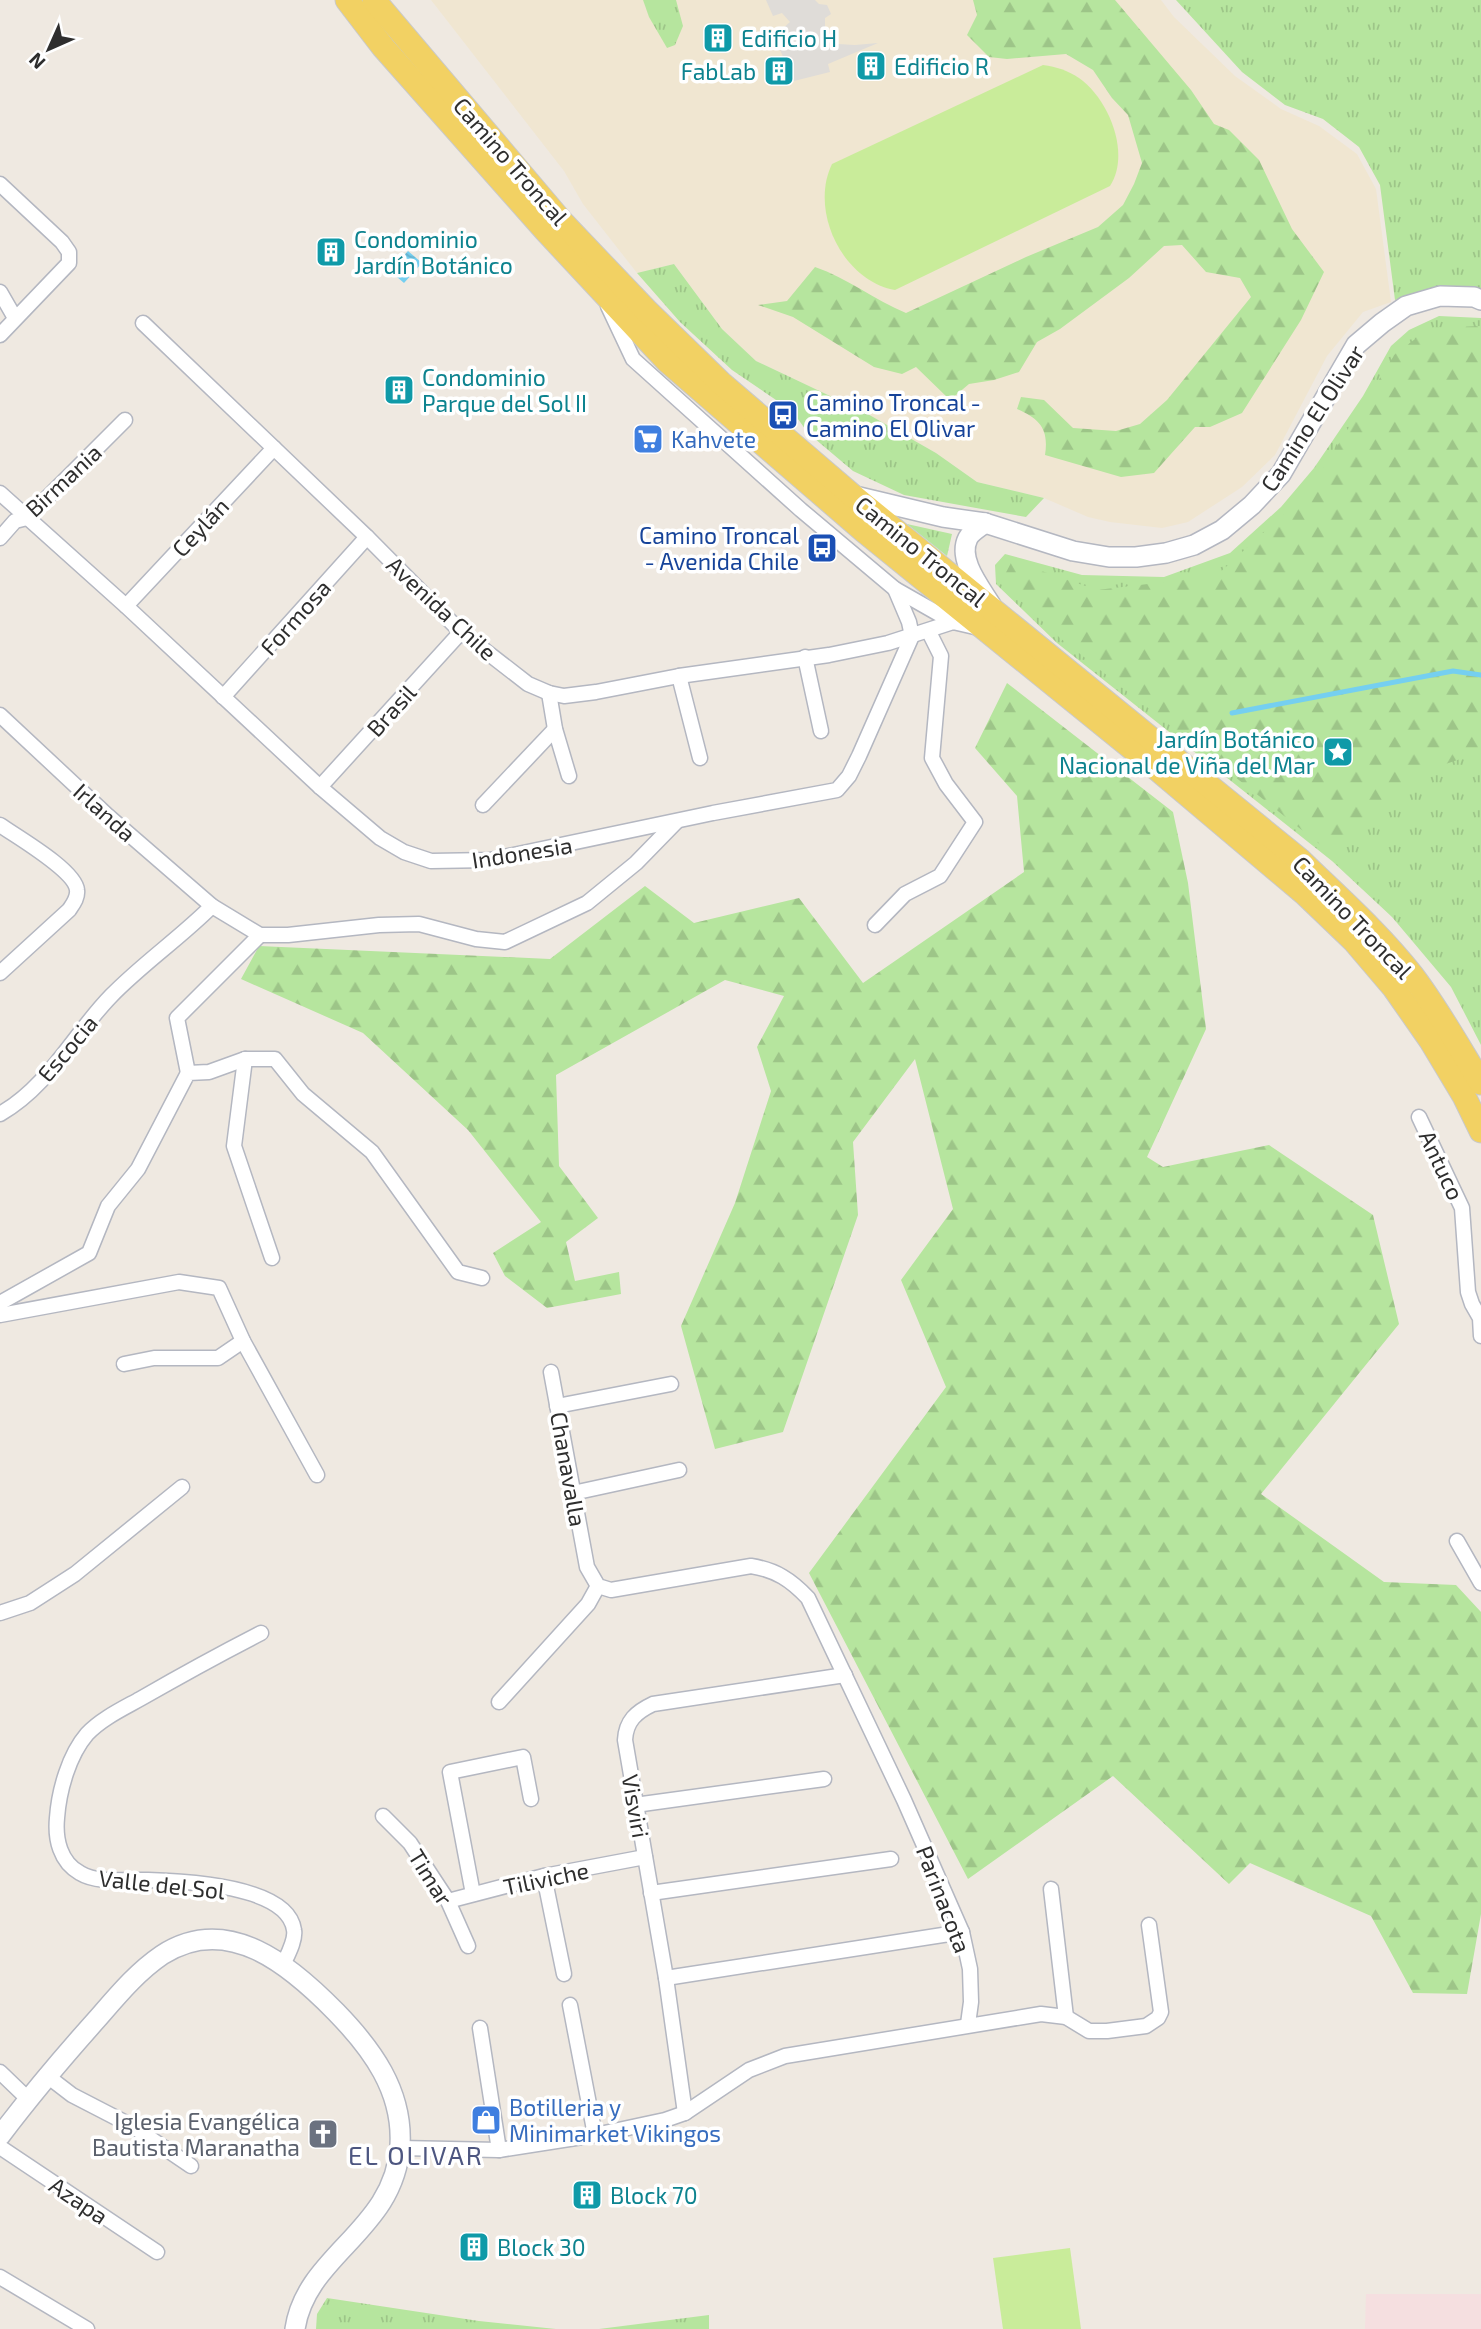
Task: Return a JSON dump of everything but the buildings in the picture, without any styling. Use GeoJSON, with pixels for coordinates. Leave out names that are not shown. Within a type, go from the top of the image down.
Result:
{"type":"FeatureCollection","features":[{"type":"Feature","properties":{"kind":"main road","name":"Camino Troncal"},"geometry":{"type":"LineString","coordinates":[[347,0],[383,47],[601,293],[676,369],[864,531],[988,618],[1300,860],[1368,925],[1412,975],[1481,1083]]}},
{"type":"Feature","properties":{"kind":"main road","name":"Camino Troncal"},"geometry":{"type":"LineString","coordinates":[[374,0],[562,222],[721,383],[853,496],[1174,783],[1305,894],[1353,941],[1394,988],[1432,1041],[1481,1131]]}},
{"type":"Feature","properties":{"kind":"main road","name":"Camino El Olivar"},"geometry":{"type":"LineString","coordinates":[[853,496],[943,517],[985,523],[1073,551],[1109,557],[1136,558],[1194,545],[1222,530],[1252,505],[1281,474],[1356,345],[1406,306],[1440,296],[1481,300]]}},
{"type":"Feature","properties":{"kind":"main road"},"geometry":{"type":"LineString","coordinates":[[985,523],[968,537],[965,550],[988,618]]}},
{"type":"Feature","properties":{"kind":"main road"},"geometry":{"type":"LineString","coordinates":[[0,2136],[46,2075],[124,1988],[153,1962],[175,1948],[201,1941],[229,1940],[258,1949],[283,1965],[329,2004],[364,2040],[394,2096],[400,2148],[394,2178],[380,2204],[363,2229],[310,2288],[298,2310],[295,2329]]}},
{"type":"Feature","properties":{"kind":"street"},"geometry":{"type":"LineString","coordinates":[[0,184],[62,242],[69,252],[69,263],[0,335]]}},
{"type":"Feature","properties":{"kind":"street"},"geometry":{"type":"LineString","coordinates":[[0,292],[15,318]]}},
{"type":"Feature","properties":{"kind":"street","name":"Camino Troncal"},"geometry":{"type":"LineString","coordinates":[[601,293],[633,359],[895,589],[953,622]]}},
{"type":"Feature","properties":{"kind":"street","name":"Avenida Chile"},"geometry":{"type":"LineString","coordinates":[[143,323],[367,537],[461,632],[528,684],[549,693],[564,696],[596,692],[679,676],[829,655],[929,632],[953,622]]}},
{"type":"Feature","properties":{"kind":"street","name":"Birmania"},"geometry":{"type":"LineString","coordinates":[[0,538],[15,521],[27,518],[125,420]]}},
{"type":"Feature","properties":{"kind":"street","name":"Ceylán"},"geometry":{"type":"LineString","coordinates":[[126,606],[274,448]]}},
{"type":"Feature","properties":{"kind":"street","name":"Indonesia"},"geometry":{"type":"LineString","coordinates":[[0,493],[320,787],[380,838],[404,852],[431,861],[491,860],[837,790],[849,776],[859,756],[912,636]]}},
{"type":"Feature","properties":{"kind":"street","name":"Formosa"},"geometry":{"type":"LineString","coordinates":[[223,697],[367,537]]}},
{"type":"Feature","properties":{"kind":"street","name":"Camino Troncal"},"geometry":{"type":"LineString","coordinates":[[895,589],[912,636]]}},
{"type":"Feature","properties":{"kind":"street"},"geometry":{"type":"LineString","coordinates":[[953,622],[988,618]]}},
{"type":"Feature","properties":{"kind":"street","name":"Brasil"},"geometry":{"type":"LineString","coordinates":[[320,787],[461,632]]}},
{"type":"Feature","properties":{"kind":"street"},"geometry":{"type":"LineString","coordinates":[[875,925],[905,894],[940,876],[975,822],[946,784],[932,758],[941,656],[929,632]]}},
{"type":"Feature","properties":{"kind":"street"},"geometry":{"type":"LineString","coordinates":[[805,657],[821,731]]}},
{"type":"Feature","properties":{"kind":"street"},"geometry":{"type":"LineString","coordinates":[[679,676],[700,758]]}},
{"type":"Feature","properties":{"kind":"street"},"geometry":{"type":"LineString","coordinates":[[549,693],[555,729],[569,776]]}},
{"type":"Feature","properties":{"kind":"street","name":"Irlanda"},"geometry":{"type":"LineString","coordinates":[[0,715],[108,816],[212,906],[260,935]]}},
{"type":"Feature","properties":{"kind":"street"},"geometry":{"type":"LineString","coordinates":[[483,805],[555,729]]}},
{"type":"Feature","properties":{"kind":"street"},"geometry":{"type":"LineString","coordinates":[[0,1303],[89,1253],[108,1206],[138,1169],[188,1073],[177,1018],[260,935],[419,924],[476,939],[505,942],[587,903],[636,863],[676,822]]}},
{"type":"Feature","properties":{"kind":"street"},"geometry":{"type":"LineString","coordinates":[[0,825],[69,873],[77,890],[76,900],[69,910],[0,973]]}},
{"type":"Feature","properties":{"kind":"street","name":"Escocia"},"geometry":{"type":"LineString","coordinates":[[0,1114],[16,1105],[52,1070],[110,997],[212,906]]}},
{"type":"Feature","properties":{"kind":"street"},"geometry":{"type":"LineString","coordinates":[[188,1073],[209,1072],[245,1059],[275,1059],[303,1094],[372,1152],[458,1272],[482,1278]]}},
{"type":"Feature","properties":{"kind":"street"},"geometry":{"type":"LineString","coordinates":[[245,1059],[234,1146],[272,1258]]}},
{"type":"Feature","properties":{"kind":"street","name":"Antuco"},"geometry":{"type":"LineString","coordinates":[[1419,1117],[1462,1208],[1468,1292],[1480,1318],[1481,1336]]}},
{"type":"Feature","properties":{"kind":"street"},"geometry":{"type":"LineString","coordinates":[[0,1315],[179,1282],[219,1288],[243,1341],[317,1475]]}},
{"type":"Feature","properties":{"kind":"street"},"geometry":{"type":"LineString","coordinates":[[124,1364],[154,1358],[218,1358],[243,1341]]}},
{"type":"Feature","properties":{"kind":"street","name":"Chanavalla"},"geometry":{"type":"LineString","coordinates":[[551,1372],[587,1567],[598,1586]]}},
{"type":"Feature","properties":{"kind":"street"},"geometry":{"type":"LineString","coordinates":[[557,1406],[671,1384]]}},
{"type":"Feature","properties":{"kind":"street"},"geometry":{"type":"LineString","coordinates":[[573,1493],[678,1470]]}},
{"type":"Feature","properties":{"kind":"street"},"geometry":{"type":"LineString","coordinates":[[0,1613],[30,1603],[75,1574],[182,1487]]}},
{"type":"Feature","properties":{"kind":"street"},"geometry":{"type":"LineString","coordinates":[[1457,1541],[1481,1583]]}},
{"type":"Feature","properties":{"kind":"street","name":"Parinacota"},"geometry":{"type":"LineString","coordinates":[[598,1586],[611,1590],[751,1566],[771,1570],[796,1586],[808,1598],[962,1932],[970,1969],[971,2001],[968,2024]]}},
{"type":"Feature","properties":{"kind":"street"},"geometry":{"type":"LineString","coordinates":[[499,1702],[588,1604],[598,1586]]}},
{"type":"Feature","properties":{"kind":"street","name":"Valle del Sol"},"geometry":{"type":"LineString","coordinates":[[261,1633],[196,1666],[111,1715],[88,1733],[74,1753],[57,1814],[56,1830],[57,1843],[68,1864],[92,1878],[201,1884],[264,1897],[283,1909],[291,1920],[295,1933],[283,1965]]}},
{"type":"Feature","properties":{"kind":"street","name":"Visviri"},"geometry":{"type":"LineString","coordinates":[[685,2113],[666,1978],[625,1740],[629,1721],[639,1710],[653,1704],[845,1675]]}},
{"type":"Feature","properties":{"kind":"street"},"geometry":{"type":"LineString","coordinates":[[473,1894],[450,1772],[523,1757],[531,1799]]}},
{"type":"Feature","properties":{"kind":"street"},"geometry":{"type":"LineString","coordinates":[[635,1805],[824,1779]]}},
{"type":"Feature","properties":{"kind":"street","name":"Timar"},"geometry":{"type":"LineString","coordinates":[[383,1816],[410,1843],[448,1901],[468,1946]]}},
{"type":"Feature","properties":{"kind":"street","name":"Tiliviche"},"geometry":{"type":"LineString","coordinates":[[448,1901],[544,1876],[645,1857]]}},
{"type":"Feature","properties":{"kind":"street"},"geometry":{"type":"LineString","coordinates":[[651,1893],[891,1859]]}},
{"type":"Feature","properties":{"kind":"street"},"geometry":{"type":"LineString","coordinates":[[544,1876],[564,1974]]}},
{"type":"Feature","properties":{"kind":"street"},"geometry":{"type":"LineString","coordinates":[[1051,1889],[1066,2017]]}},
{"type":"Feature","properties":{"kind":"street"},"geometry":{"type":"LineString","coordinates":[[400,2148],[428,2151],[499,2150],[665,2120],[685,2113],[748,2070],[766,2061],[968,2024],[1041,2014],[1066,2017],[1075,2025],[1089,2031],[1146,2026],[1158,2018],[1161,2003],[1149,1925]]}},
{"type":"Feature","properties":{"kind":"street"},"geometry":{"type":"LineString","coordinates":[[666,1978],[962,1932]]}},
{"type":"Feature","properties":{"kind":"street"},"geometry":{"type":"LineString","coordinates":[[570,2006],[595,2134]]}},
{"type":"Feature","properties":{"kind":"street"},"geometry":{"type":"LineString","coordinates":[[480,2028],[499,2150]]}},
{"type":"Feature","properties":{"kind":"street"},"geometry":{"type":"LineString","coordinates":[[0,2071],[28,2099]]}},
{"type":"Feature","properties":{"kind":"street"},"geometry":{"type":"LineString","coordinates":[[46,2075],[72,2095],[132,2126],[191,2166]]}},
{"type":"Feature","properties":{"kind":"street","name":"Azapa"},"geometry":{"type":"LineString","coordinates":[[0,2147],[158,2252]]}},
{"type":"Feature","properties":{"kind":"street"},"geometry":{"type":"LineString","coordinates":[[0,2277],[86,2329]]}},
{"type":"Feature","properties":{"kind":"shaded area"},"geometry":{"type":"Polygon","coordinates":[[[431,0],[1161,0],[1174,17],[1235,76],[1281,109],[1319,126],[1357,154],[1376,189],[1391,302],[1363,312],[1327,356],[1275,455],[1242,487],[1188,522],[1162,528],[1088,517],[1044,498],[977,482],[936,453],[866,413],[756,361],[722,329],[674,264],[637,273],[583,204],[564,171],[431,0]]]}},
{"type":"Feature","properties":{"kind":"shaded area"},"geometry":{"type":"Polygon","coordinates":[[[766,0],[815,0],[819,4],[827,5],[831,14],[825,18],[825,32],[829,39],[838,44],[878,43],[828,64],[830,72],[794,81],[780,50],[787,46],[780,31],[790,22],[782,13],[773,16],[766,0]]]}},
{"type":"Feature","properties":{"kind":"shaded area"},"geometry":{"type":"Polygon","coordinates":[[[1366,2294],[1481,2294],[1481,2329],[1365,2329],[1366,2294]]]}},
{"type":"Feature","properties":{"kind":"green space"},"geometry":{"type":"Polygon","coordinates":[[[643,0],[676,0],[683,26],[675,45],[667,48],[649,17],[643,0]]]}},
{"type":"Feature","properties":{"kind":"green space"},"geometry":{"type":"Polygon","coordinates":[[[973,0],[1115,0],[1191,90],[1214,124],[1229,130],[1259,160],[1292,229],[1324,272],[1301,320],[1242,413],[1210,427],[1195,427],[1154,473],[1121,477],[1045,455],[1046,438],[1041,426],[1032,417],[1017,409],[1021,397],[1044,400],[1073,428],[1116,431],[1140,424],[1167,400],[1251,297],[1240,278],[1206,272],[1182,245],[1164,246],[1129,278],[1060,329],[1037,342],[1019,372],[969,384],[950,400],[916,367],[902,374],[874,367],[793,317],[758,305],[787,301],[815,267],[906,313],[1098,227],[1123,205],[1142,163],[1128,115],[1112,98],[1093,70],[1066,54],[1007,59],[989,57],[967,35],[977,15],[973,0]]]}},
{"type":"Feature","properties":{"kind":"green space"},"geometry":{"type":"Polygon","coordinates":[[[1176,0],[1481,0],[1481,294],[1449,287],[1395,300],[1380,185],[1359,147],[1323,119],[1285,105],[1242,72],[1176,0]]]}},
{"type":"Feature","properties":{"kind":"green space"},"geometry":{"type":"Polygon","coordinates":[[[1043,65],[1062,69],[1079,78],[1090,87],[1108,113],[1114,128],[1118,159],[1110,186],[895,290],[876,284],[860,273],[846,259],[828,222],[826,183],[832,164],[1043,65]]]}},
{"type":"Feature","properties":{"kind":"green space"},"geometry":{"type":"Polygon","coordinates":[[[674,264],[722,329],[756,361],[866,413],[936,453],[977,482],[1044,498],[1026,517],[904,495],[853,471],[808,433],[798,419],[776,400],[732,370],[680,322],[637,273],[674,264]]]}},
{"type":"Feature","properties":{"kind":"green space","name":"Jardín Botánico Nacional de Viña del Mar"},"geometry":{"type":"Polygon","coordinates":[[[1439,316],[1481,318],[1481,1045],[1451,987],[1392,917],[1332,861],[1057,643],[996,584],[995,565],[1005,554],[1082,575],[1164,577],[1230,553],[1281,507],[1314,468],[1363,396],[1391,346],[1409,330],[1439,316]]]}},
{"type":"Feature","properties":{"kind":"green space","name":"Jardín Botánico Nacional de Viña del Mar"},"geometry":{"type":"Polygon","coordinates":[[[1481,326],[1481,752],[1425,771],[1327,850],[1060,638],[1001,582],[1012,561],[1097,590],[1216,576],[1309,491],[1395,354],[1430,328],[1481,326]]]}},
{"type":"Feature","properties":{"kind":"green space"},"geometry":{"type":"Polygon","coordinates":[[[907,524],[952,534],[947,556],[907,524]]]}},
{"type":"Feature","properties":{"kind":"green space"},"geometry":{"type":"Polygon","coordinates":[[[1007,683],[1173,812],[1188,883],[1206,1029],[1147,1157],[1163,1167],[1269,1145],[1373,1215],[1399,1324],[1261,1494],[1384,1582],[1456,1585],[1481,1612],[1481,1914],[1467,1994],[1413,1993],[1371,1916],[1250,1863],[1229,1884],[1113,1776],[968,1879],[809,1573],[946,1387],[901,1280],[953,1209],[915,1059],[853,1142],[858,1215],[783,1432],[715,1449],[681,1326],[735,1203],[771,1091],[757,1047],[784,996],[725,980],[556,1075],[559,1166],[598,1218],[566,1242],[575,1281],[619,1272],[621,1294],[547,1308],[505,1276],[493,1253],[541,1222],[468,1130],[363,1033],[241,979],[259,946],[550,959],[645,886],[694,923],[799,898],[863,983],[1024,872],[1017,796],[975,748],[1007,683]]]}},
{"type":"Feature","properties":{"kind":"green space"},"geometry":{"type":"Polygon","coordinates":[[[1070,2248],[1081,2329],[1003,2329],[993,2258],[1070,2248]]]}},
{"type":"Feature","properties":{"kind":"green space"},"geometry":{"type":"Polygon","coordinates":[[[327,2298],[479,2321],[556,2329],[316,2329],[317,2314],[327,2298]]]}},
{"type":"Feature","properties":{"kind":"green space"},"geometry":{"type":"Polygon","coordinates":[[[709,2315],[709,2329],[599,2329],[709,2315]]]}},
{"type":"Feature","properties":{"kind":"water"},"geometry":{"type":"Polygon","coordinates":[[[408,251],[422,263],[404,283],[390,271],[408,251]]]}},
{"type":"Feature","properties":{"kind":"waterway"},"geometry":{"type":"LineString","coordinates":[[1232,713],[1453,671],[1481,675]]}},
{"type":"Feature","properties":{"kind":"place","name":"Edificio H"},"geometry":{"type":"Point","coordinates":[718,38]}},
{"type":"Feature","properties":{"kind":"place","name":"Edificio R"},"geometry":{"type":"Point","coordinates":[871,66]}},
{"type":"Feature","properties":{"kind":"place","name":"FabLab"},"geometry":{"type":"Point","coordinates":[779,71]}},
{"type":"Feature","properties":{"kind":"place","name":"Condominio Jardín Botánico"},"geometry":{"type":"Point","coordinates":[331,252]}},
{"type":"Feature","properties":{"kind":"place","name":"Condominio Parque del Sol II"},"geometry":{"type":"Point","coordinates":[399,390]}},
{"type":"Feature","properties":{"kind":"place","name":"Camino Troncal - Camino El Olivar"},"geometry":{"type":"Point","coordinates":[783,415]}},
{"type":"Feature","properties":{"kind":"place","name":"Kahvete"},"geometry":{"type":"Point","coordinates":[648,439]}},
{"type":"Feature","properties":{"kind":"place","name":"Camino Troncal - Avenida Chile"},"geometry":{"type":"Point","coordinates":[822,548]}},
{"type":"Feature","properties":{"kind":"place","name":"Jardín Botánico Nacional de Viña del Mar"},"geometry":{"type":"Point","coordinates":[1338,752]}},
{"type":"Feature","properties":{"kind":"place","name":"Botilleria y Minimarket Vikingos"},"geometry":{"type":"Point","coordinates":[486,2120]}},
{"type":"Feature","properties":{"kind":"place","name":"Iglesia Evangélica Bautista Maranatha"},"geometry":{"type":"Point","coordinates":[323,2134]}},
{"type":"Feature","properties":{"kind":"place","name":"Block 70"},"geometry":{"type":"Point","coordinates":[587,2195]}},
{"type":"Feature","properties":{"kind":"place","name":"Block 30"},"geometry":{"type":"Point","coordinates":[474,2247]}},
{"type":"Feature","properties":{"kind":"district","name":"EL OLIVAR"},"geometry":{"type":"Point","coordinates":[416,2154]}}]}
